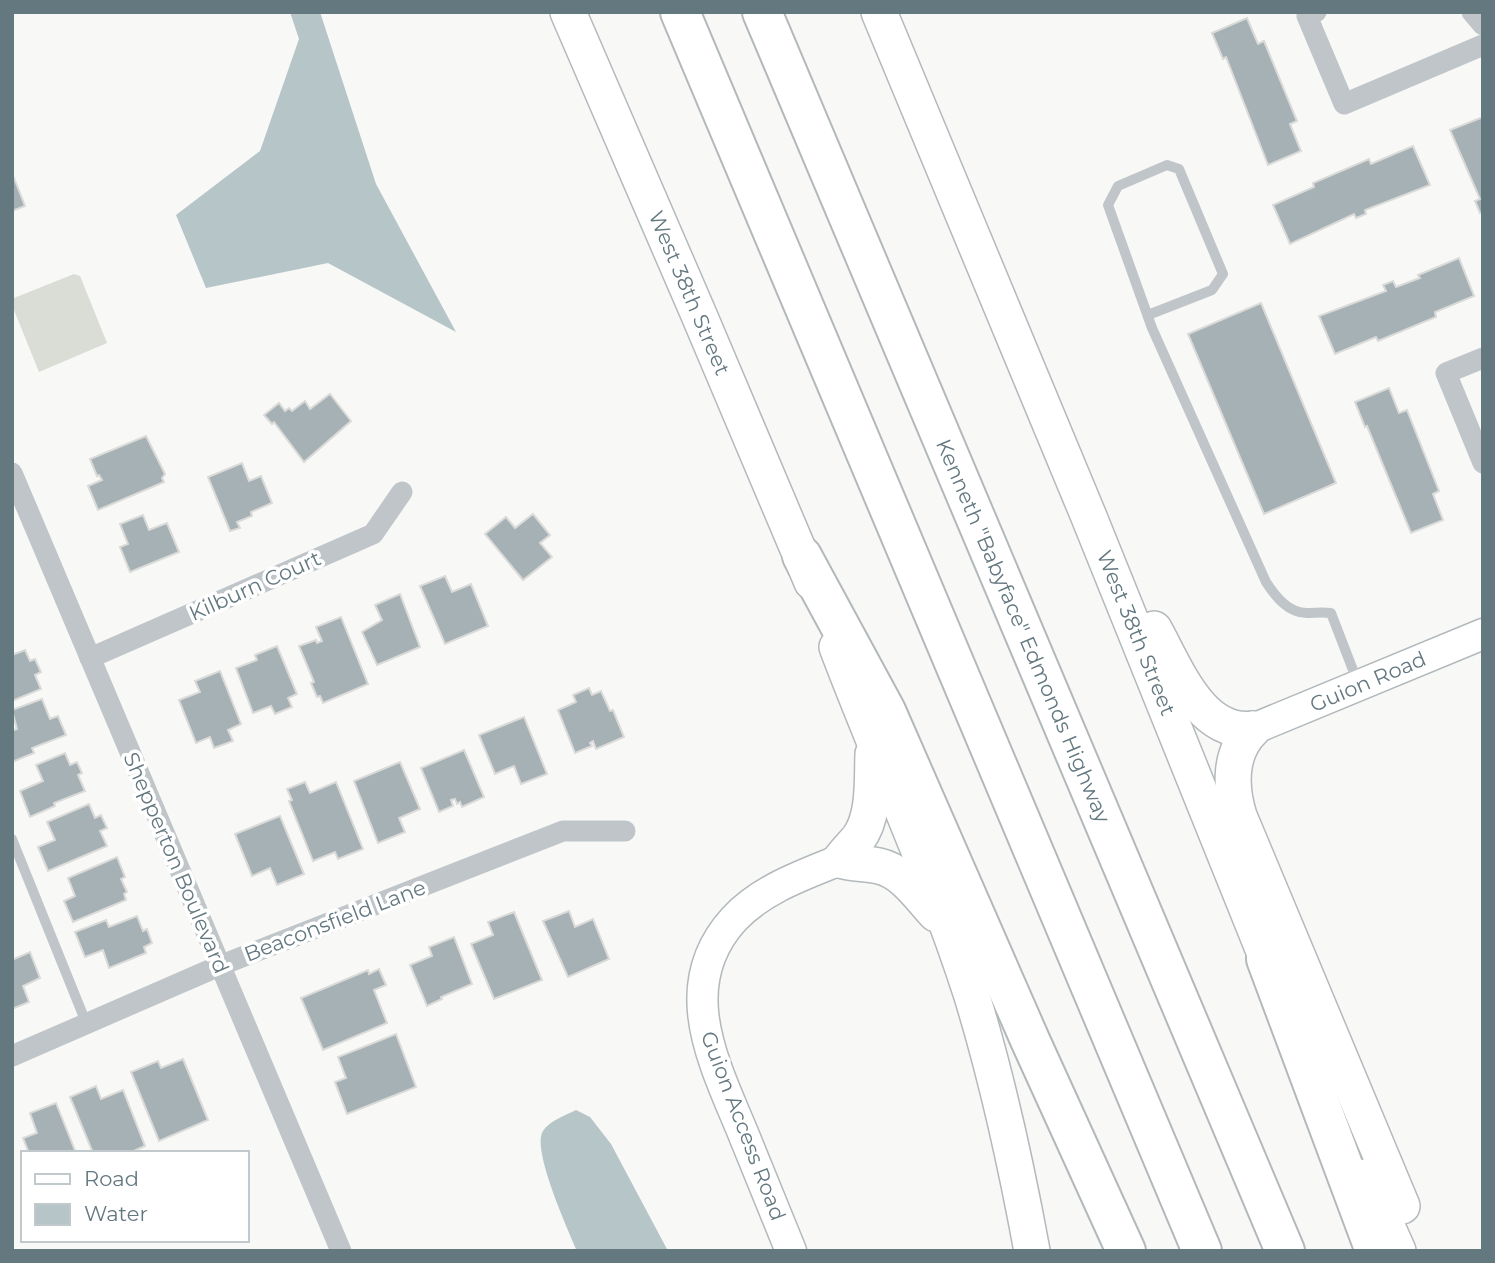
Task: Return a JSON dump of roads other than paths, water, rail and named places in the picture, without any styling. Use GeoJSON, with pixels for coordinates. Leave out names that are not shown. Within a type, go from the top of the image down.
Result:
{"type":"FeatureCollection","features":[{"type":"Feature","properties":{"kind":"highway"},"geometry":{"type":"LineString","coordinates":[[680,12],[1202,1251]]}},
{"type":"Feature","properties":{"kind":"highway","name":"Kenneth \"Babyface\" Edmonds Highway"},"geometry":{"type":"LineString","coordinates":[[762,12],[1285,1251]]}},
{"type":"Feature","properties":{"kind":"highway"},"geometry":{"type":"LineString","coordinates":[[802,556],[886,711],[1126,1251]]}},
{"type":"Feature","properties":{"kind":"highway"},"geometry":{"type":"LineString","coordinates":[[1266,959],[1375,1251]]}},
{"type":"Feature","properties":{"kind":"main road","name":"West 38th Street"},"geometry":{"type":"LineString","coordinates":[[568,12],[802,556],[874,745],[909,825],[948,927],[988,1053],[1008,1135],[1031,1251]]}},
{"type":"Feature","properties":{"kind":"main road","name":"West 38th Street"},"geometry":{"type":"LineString","coordinates":[[879,12],[1089,517],[1266,959],[1398,1251]]}},
{"type":"Feature","properties":{"kind":"main road"},"geometry":{"type":"LineString","coordinates":[[1089,517],[1188,691],[1206,715],[1231,729],[1252,729]]}},
{"type":"Feature","properties":{"kind":"main road"},"geometry":{"type":"LineString","coordinates":[[1252,729],[1244,738],[1234,767],[1232,784],[1239,816],[1421,1251]]}},
{"type":"Feature","properties":{"kind":"main road"},"geometry":{"type":"LineString","coordinates":[[874,745],[869,811],[858,838],[840,860],[857,865],[879,866],[898,874],[948,927]]}},
{"type":"Feature","properties":{"kind":"street"},"geometry":{"type":"LineString","coordinates":[[1316,12],[1307,16],[1344,103],[1483,46]]}},
{"type":"Feature","properties":{"kind":"street"},"geometry":{"type":"LineString","coordinates":[[1472,12],[1483,25]]}},
{"type":"Feature","properties":{"kind":"street"},"geometry":{"type":"LineString","coordinates":[[1483,358],[1446,373],[1483,463]]}},
{"type":"Feature","properties":{"kind":"street","name":"Shepperton Boulevard"},"geometry":{"type":"LineString","coordinates":[[12,474],[341,1251]]}},
{"type":"Feature","properties":{"kind":"street","name":"Kilburn Court"},"geometry":{"type":"LineString","coordinates":[[90,658],[373,534],[402,492]]}},
{"type":"Feature","properties":{"kind":"street","name":"Guion Road"},"geometry":{"type":"LineString","coordinates":[[1252,729],[1483,634]]}},
{"type":"Feature","properties":{"kind":"street","name":"Beaconsfield Lane"},"geometry":{"type":"LineString","coordinates":[[12,1056],[219,966],[563,831],[625,831]]}},
{"type":"Feature","properties":{"kind":"street","name":"Guion Access Road"},"geometry":{"type":"LineString","coordinates":[[791,1251],[713,1061],[703,1023],[702,991],[712,954],[725,931],[740,914],[775,889],[840,860]]}},
{"type":"Feature","properties":{"kind":"lane"},"geometry":{"type":"LineString","coordinates":[[1147,314],[1212,290],[1223,274],[1179,169],[1167,165],[1118,186],[1108,205],[1147,314],[1266,582],[1276,598],[1290,608],[1305,614],[1331,613],[1359,685]]}},
{"type":"Feature","properties":{"kind":"lane"},"geometry":{"type":"LineString","coordinates":[[12,839],[87,1025]]}},
{"type":"Feature","properties":{"kind":"water"},"geometry":{"type":"Polygon","coordinates":[[[290,12],[320,12],[376,184],[456,332],[328,263],[206,288],[176,215],[260,151],[299,39],[290,12]]]}},
{"type":"Feature","properties":{"kind":"water"},"geometry":{"type":"Polygon","coordinates":[[[576,1110],[590,1117],[611,1144],[668,1251],[577,1251],[552,1190],[541,1140],[543,1131],[549,1124],[576,1110]]]}}]}
